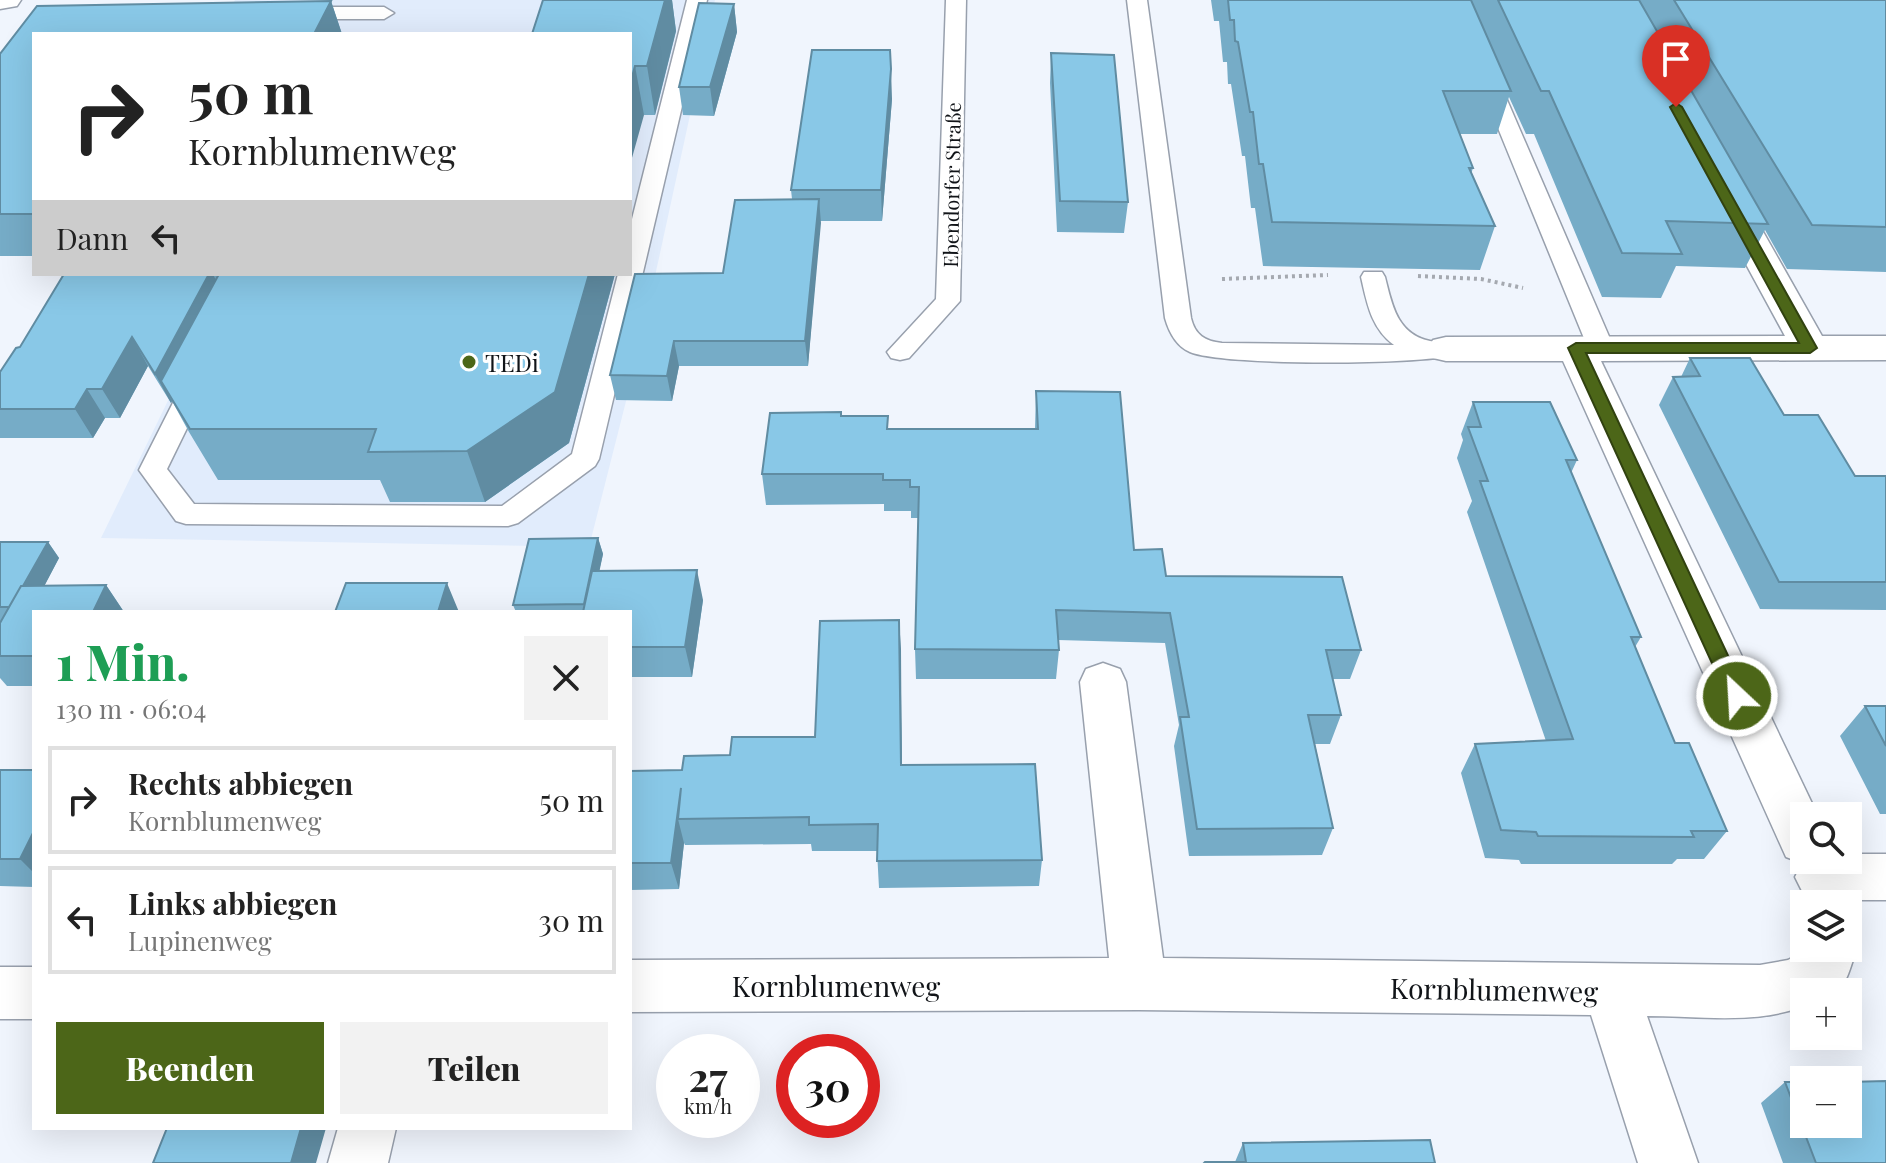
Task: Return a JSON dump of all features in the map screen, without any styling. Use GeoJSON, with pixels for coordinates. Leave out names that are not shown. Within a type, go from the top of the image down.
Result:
{"type":"FeatureCollection","features":[{"type":"Feature","properties":{"kind":"street"},"geometry":{"type":"LineString","coordinates":[[0,1],[7,0]]}},
{"type":"Feature","properties":{"kind":"street"},"geometry":{"type":"LineString","coordinates":[[1709,167],[1810,348]]}},
{"type":"Feature","properties":{"kind":"street"},"geometry":{"type":"LineString","coordinates":[[1588,348],[1790,810]]}},
{"type":"Feature","properties":{"kind":"street"},"geometry":{"type":"LineString","coordinates":[[1438,350],[1886,348]]}},
{"type":"Feature","properties":{"kind":"street"},"geometry":{"type":"LineString","coordinates":[[1103,682],[1139,984]]}},
{"type":"Feature","properties":{"kind":"street"},"geometry":{"type":"LineString","coordinates":[[1856,874],[1886,877]]}},
{"type":"Feature","properties":{"kind":"street","name":"Kornblumenweg"},"geometry":{"type":"LineString","coordinates":[[632,986],[1139,984],[1760,991],[1795,984],[1822,970],[1825,962]]}},
{"type":"Feature","properties":{"kind":"street"},"geometry":{"type":"LineString","coordinates":[[1611,990],[1668,1163]]}},
{"type":"Feature","properties":{"kind":"street"},"geometry":{"type":"LineString","coordinates":[[0,993],[32,993]]}},
{"type":"Feature","properties":{"kind":"street"},"geometry":{"type":"LineString","coordinates":[[358,1163],[366,1130]]}},
{"type":"Feature","properties":{"kind":"lane"},"geometry":{"type":"LineString","coordinates":[[632,266],[697,0]]}},
{"type":"Feature","properties":{"kind":"lane","name":"Ebendorfer Straße"},"geometry":{"type":"LineString","coordinates":[[900,352],[948,301],[956,0]]}},
{"type":"Feature","properties":{"kind":"lane"},"geometry":{"type":"LineString","coordinates":[[1137,0],[1181,332],[1189,342],[1204,350],[1398,353],[1438,350]]}},
{"type":"Feature","properties":{"kind":"lane"},"geometry":{"type":"LineString","coordinates":[[226,32],[238,13],[388,7],[375,32]]}},
{"type":"Feature","properties":{"kind":"lane"},"geometry":{"type":"LineString","coordinates":[[1479,58],[1582,304],[1588,348]]}},
{"type":"Feature","properties":{"kind":"lane"},"geometry":{"type":"LineString","coordinates":[[206,362],[153,470],[186,514],[508,516],[585,459],[630,276]]}},
{"type":"Feature","properties":{"kind":"lane"},"geometry":{"type":"LineString","coordinates":[[1373,277],[1389,328],[1403,342],[1438,350]]}},
{"type":"Feature","properties":{"kind":"path"},"geometry":{"type":"LineString","coordinates":[[1174,283],[1342,275]]}},
{"type":"Feature","properties":{"kind":"path"},"geometry":{"type":"LineString","coordinates":[[1404,276],[1481,279],[1582,304]]}},
{"type":"Feature","properties":{"kind":"shaded area"},"geometry":{"type":"Polygon","coordinates":[[[235,0],[715,0],[639,350],[589,547],[101,538],[218,298],[84,276],[632,276],[632,32],[215,32],[235,0]]]}},
{"type":"Feature","properties":{"kind":"building"},"geometry":{"type":"Polygon","coordinates":[[[543,0],[665,0],[647,66],[635,66],[632,77],[632,32],[533,32],[543,0]]]}},
{"type":"Feature","properties":{"kind":"building"},"geometry":{"type":"Polygon","coordinates":[[[1228,0],[1471,0],[1511,91],[1443,91],[1473,168],[1469,168],[1495,226],[1272,222],[1263,164],[1259,164],[1253,112],[1250,112],[1228,0]]]}},
{"type":"Feature","properties":{"kind":"building"},"geometry":{"type":"Polygon","coordinates":[[[1498,0],[1639,0],[1768,224],[1666,221],[1682,254],[1622,253],[1549,91],[1541,91],[1498,0]]]}},
{"type":"Feature","properties":{"kind":"building"},"geometry":{"type":"Polygon","coordinates":[[[1674,0],[1886,0],[1886,227],[1812,225],[1674,0]]]}},
{"type":"Feature","properties":{"kind":"building"},"geometry":{"type":"Polygon","coordinates":[[[331,1],[315,32],[32,32],[32,214],[0,214],[0,54],[37,6],[331,1]]]}},
{"type":"Feature","properties":{"kind":"building"},"geometry":{"type":"Polygon","coordinates":[[[699,3],[734,4],[710,87],[679,87],[699,3]]]}},
{"type":"Feature","properties":{"kind":"building"},"geometry":{"type":"Polygon","coordinates":[[[812,50],[890,50],[881,190],[791,190],[812,50]]]}},
{"type":"Feature","properties":{"kind":"building"},"geometry":{"type":"Polygon","coordinates":[[[1051,53],[1114,55],[1128,202],[1060,201],[1051,53]]]}},
{"type":"Feature","properties":{"kind":"building"},"geometry":{"type":"Polygon","coordinates":[[[819,199],[805,341],[674,341],[667,376],[610,375],[635,274],[723,273],[735,200],[819,199]]]}},
{"type":"Feature","properties":{"kind":"building"},"geometry":{"type":"Polygon","coordinates":[[[63,276],[208,276],[155,374],[132,337],[102,389],[87,389],[75,409],[0,409],[0,372],[16,348],[20,347],[63,276]]]}},
{"type":"Feature","properties":{"kind":"building"},"geometry":{"type":"Polygon","coordinates":[[[218,276],[588,276],[555,392],[467,451],[368,452],[376,429],[190,429],[161,381],[218,276]]]}},
{"type":"Feature","properties":{"kind":"building"},"geometry":{"type":"Polygon","coordinates":[[[1690,358],[1750,358],[1784,415],[1818,415],[1855,476],[1886,476],[1886,582],[1779,582],[1673,377],[1700,376],[1690,358]]]}},
{"type":"Feature","properties":{"kind":"building"},"geometry":{"type":"Polygon","coordinates":[[[1036,391],[1120,392],[1134,550],[1162,549],[1166,576],[1342,577],[1361,650],[1326,650],[1341,715],[1308,715],[1333,828],[1197,829],[1180,717],[1189,717],[1170,613],[1056,610],[1059,650],[915,649],[919,487],[910,487],[910,480],[883,480],[883,474],[762,474],[770,413],[841,412],[841,416],[888,416],[887,429],[1038,429],[1036,391]]]}},
{"type":"Feature","properties":{"kind":"building"},"geometry":{"type":"Polygon","coordinates":[[[1473,402],[1550,402],[1577,460],[1566,460],[1641,637],[1631,637],[1675,743],[1689,743],[1727,831],[1691,831],[1694,837],[1538,836],[1536,832],[1501,830],[1475,744],[1573,739],[1480,481],[1488,481],[1468,427],[1481,427],[1473,402]]]}},
{"type":"Feature","properties":{"kind":"building"},"geometry":{"type":"Polygon","coordinates":[[[598,538],[584,604],[513,605],[529,539],[598,538]]]}},
{"type":"Feature","properties":{"kind":"building"},"geometry":{"type":"Polygon","coordinates":[[[0,542],[48,542],[9,607],[0,607],[0,542]]]}},
{"type":"Feature","properties":{"kind":"building"},"geometry":{"type":"Polygon","coordinates":[[[697,570],[685,647],[632,647],[632,610],[583,610],[592,571],[697,570]]]}},
{"type":"Feature","properties":{"kind":"building"},"geometry":{"type":"Polygon","coordinates":[[[346,583],[447,583],[439,610],[336,610],[346,583]]]}},
{"type":"Feature","properties":{"kind":"building"},"geometry":{"type":"Polygon","coordinates":[[[106,585],[94,610],[32,610],[32,656],[0,656],[0,623],[21,586],[106,585]]]}},
{"type":"Feature","properties":{"kind":"building"},"geometry":{"type":"Polygon","coordinates":[[[899,620],[901,765],[1035,764],[1042,860],[877,861],[878,824],[809,825],[809,817],[678,819],[681,788],[671,863],[632,863],[632,771],[682,770],[684,756],[730,755],[732,737],[815,737],[820,621],[899,620]]]}},
{"type":"Feature","properties":{"kind":"building"},"geometry":{"type":"Polygon","coordinates":[[[1865,706],[1886,706],[1886,746],[1865,706]]]}},
{"type":"Feature","properties":{"kind":"building"},"geometry":{"type":"Polygon","coordinates":[[[0,770],[32,770],[32,835],[20,859],[0,859],[0,770]]]}},
{"type":"Feature","properties":{"kind":"building"},"geometry":{"type":"Polygon","coordinates":[[[1886,1081],[1886,1163],[1816,1163],[1806,1138],[1862,1138],[1862,1082],[1886,1081]]]}},
{"type":"Feature","properties":{"kind":"building"},"geometry":{"type":"Polygon","coordinates":[[[166,1130],[300,1130],[291,1163],[153,1163],[166,1130]]]}},
{"type":"Feature","properties":{"kind":"building"},"geometry":{"type":"Polygon","coordinates":[[[1430,1140],[1435,1163],[1204,1163],[1246,1162],[1243,1143],[1430,1140]]]}},
{"type":"Feature","properties":{"kind":"place","name":"TEDi"},"geometry":{"type":"Point","coordinates":[469,362]}},
{"type":"Feature","properties":{"kind":"route"},"geometry":{"type":"LineString","coordinates":[[1676,107],[1810,348],[1576,348],[1737,696]]}}]}
